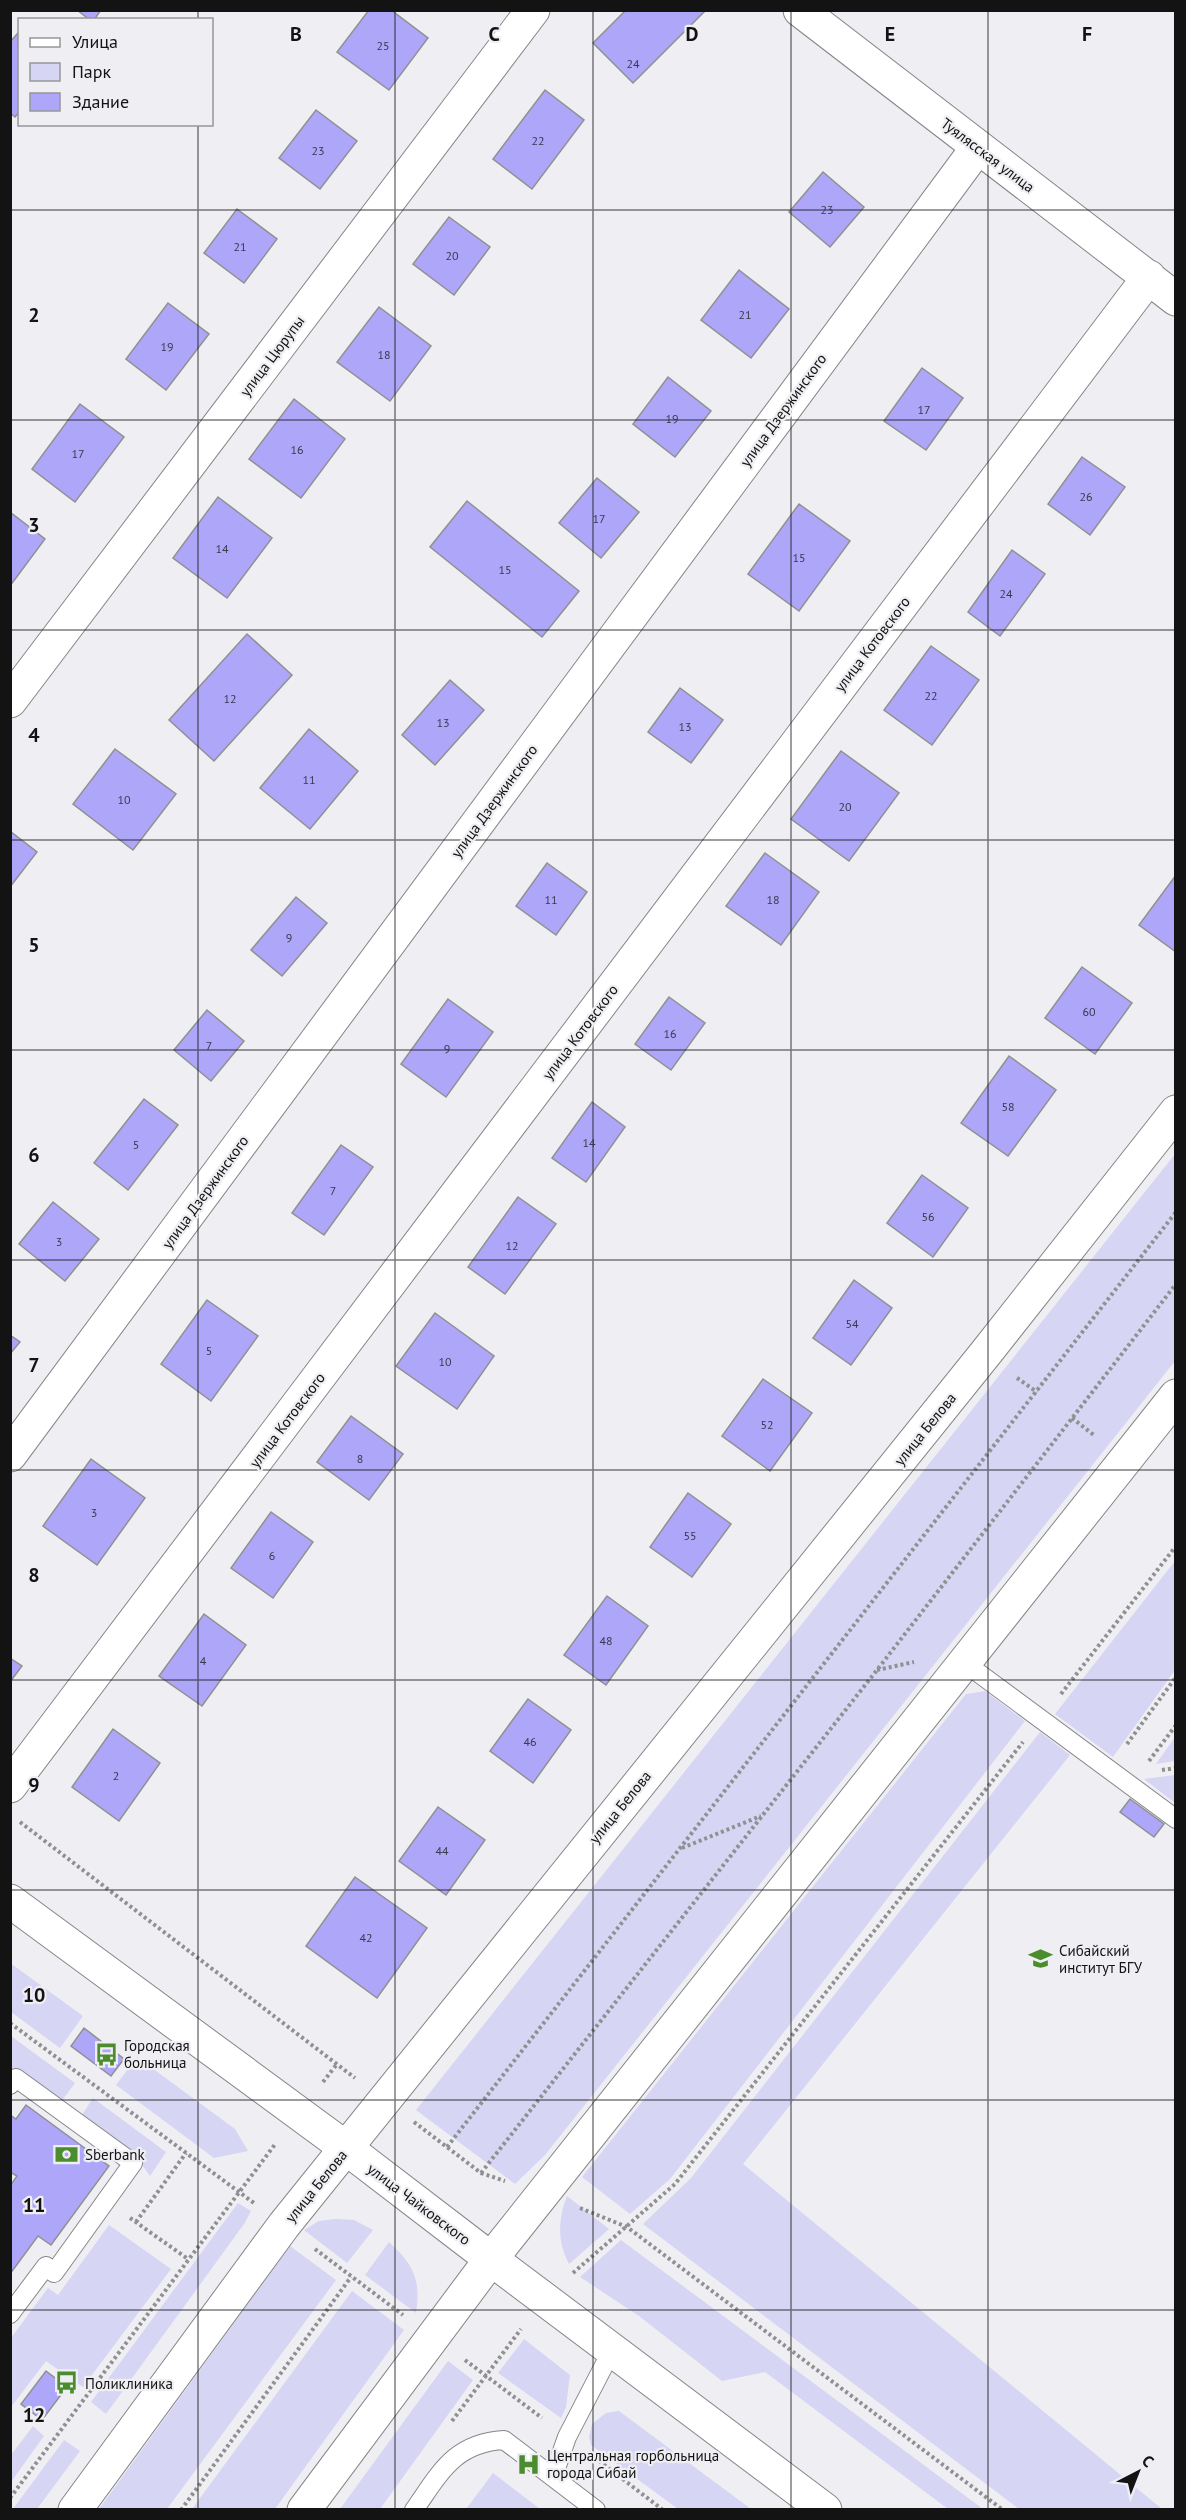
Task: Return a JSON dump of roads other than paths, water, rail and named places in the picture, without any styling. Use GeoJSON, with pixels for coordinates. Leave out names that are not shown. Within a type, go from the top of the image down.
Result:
{"type":"FeatureCollection","features":[{"type":"Feature","properties":{"kind":"street","name":"улица Цюрупы"},"geometry":{"type":"LineString","coordinates":[[10,701],[533,10]]}},
{"type":"Feature","properties":{"kind":"street","name":"Туялясская улица"},"geometry":{"type":"LineString","coordinates":[[800,10],[1176,299]]}},
{"type":"Feature","properties":{"kind":"street","name":"улица Дзержинского"},"geometry":{"type":"LineString","coordinates":[[10,1455],[978,147]]}},
{"type":"Feature","properties":{"kind":"street","name":"улица Котовского"},"geometry":{"type":"LineString","coordinates":[[10,1786],[1149,277]]}},
{"type":"Feature","properties":{"kind":"street","name":"улица Белова"},"geometry":{"type":"LineString","coordinates":[[75,2510],[284,2225],[978,1363],[1176,1112]]}},
{"type":"Feature","properties":{"kind":"street"},"geometry":{"type":"LineString","coordinates":[[304,2510],[491,2259],[1176,1396]]}},
{"type":"Feature","properties":{"kind":"street","name":"улица Чайковского"},"geometry":{"type":"LineString","coordinates":[[10,1901],[346,2148],[823,2509]]}},
{"type":"Feature","properties":{"kind":"lane"},"geometry":{"type":"LineString","coordinates":[[965,1663],[1176,1819]]}},
{"type":"Feature","properties":{"kind":"lane"},"geometry":{"type":"LineString","coordinates":[[10,2085],[16,2078],[133,2163],[54,2273],[46,2266],[10,2314]]}},
{"type":"Feature","properties":{"kind":"lane"},"geometry":{"type":"LineString","coordinates":[[553,2477],[567,2437],[612,2350]]}},
{"type":"Feature","properties":{"kind":"lane"},"geometry":{"type":"LineString","coordinates":[[414,2510],[449,2462],[482,2441],[504,2440],[597,2510]]}},
{"type":"Feature","properties":{"kind":"place","name":"Сибайский институт БГУ"},"geometry":{"type":"Point","coordinates":[1041,1959]}},
{"type":"Feature","properties":{"kind":"place","name":"Городская больница"},"geometry":{"type":"Point","coordinates":[106,2054]}},
{"type":"Feature","properties":{"kind":"place","name":"Sberbank"},"geometry":{"type":"Point","coordinates":[67,2154]}},
{"type":"Feature","properties":{"kind":"place","name":"Поликлиника"},"geometry":{"type":"Point","coordinates":[67,2383]}},
{"type":"Feature","properties":{"kind":"place","name":"Центральная горбольница города Сибай"},"geometry":{"type":"Point","coordinates":[529,2464]}}]}
